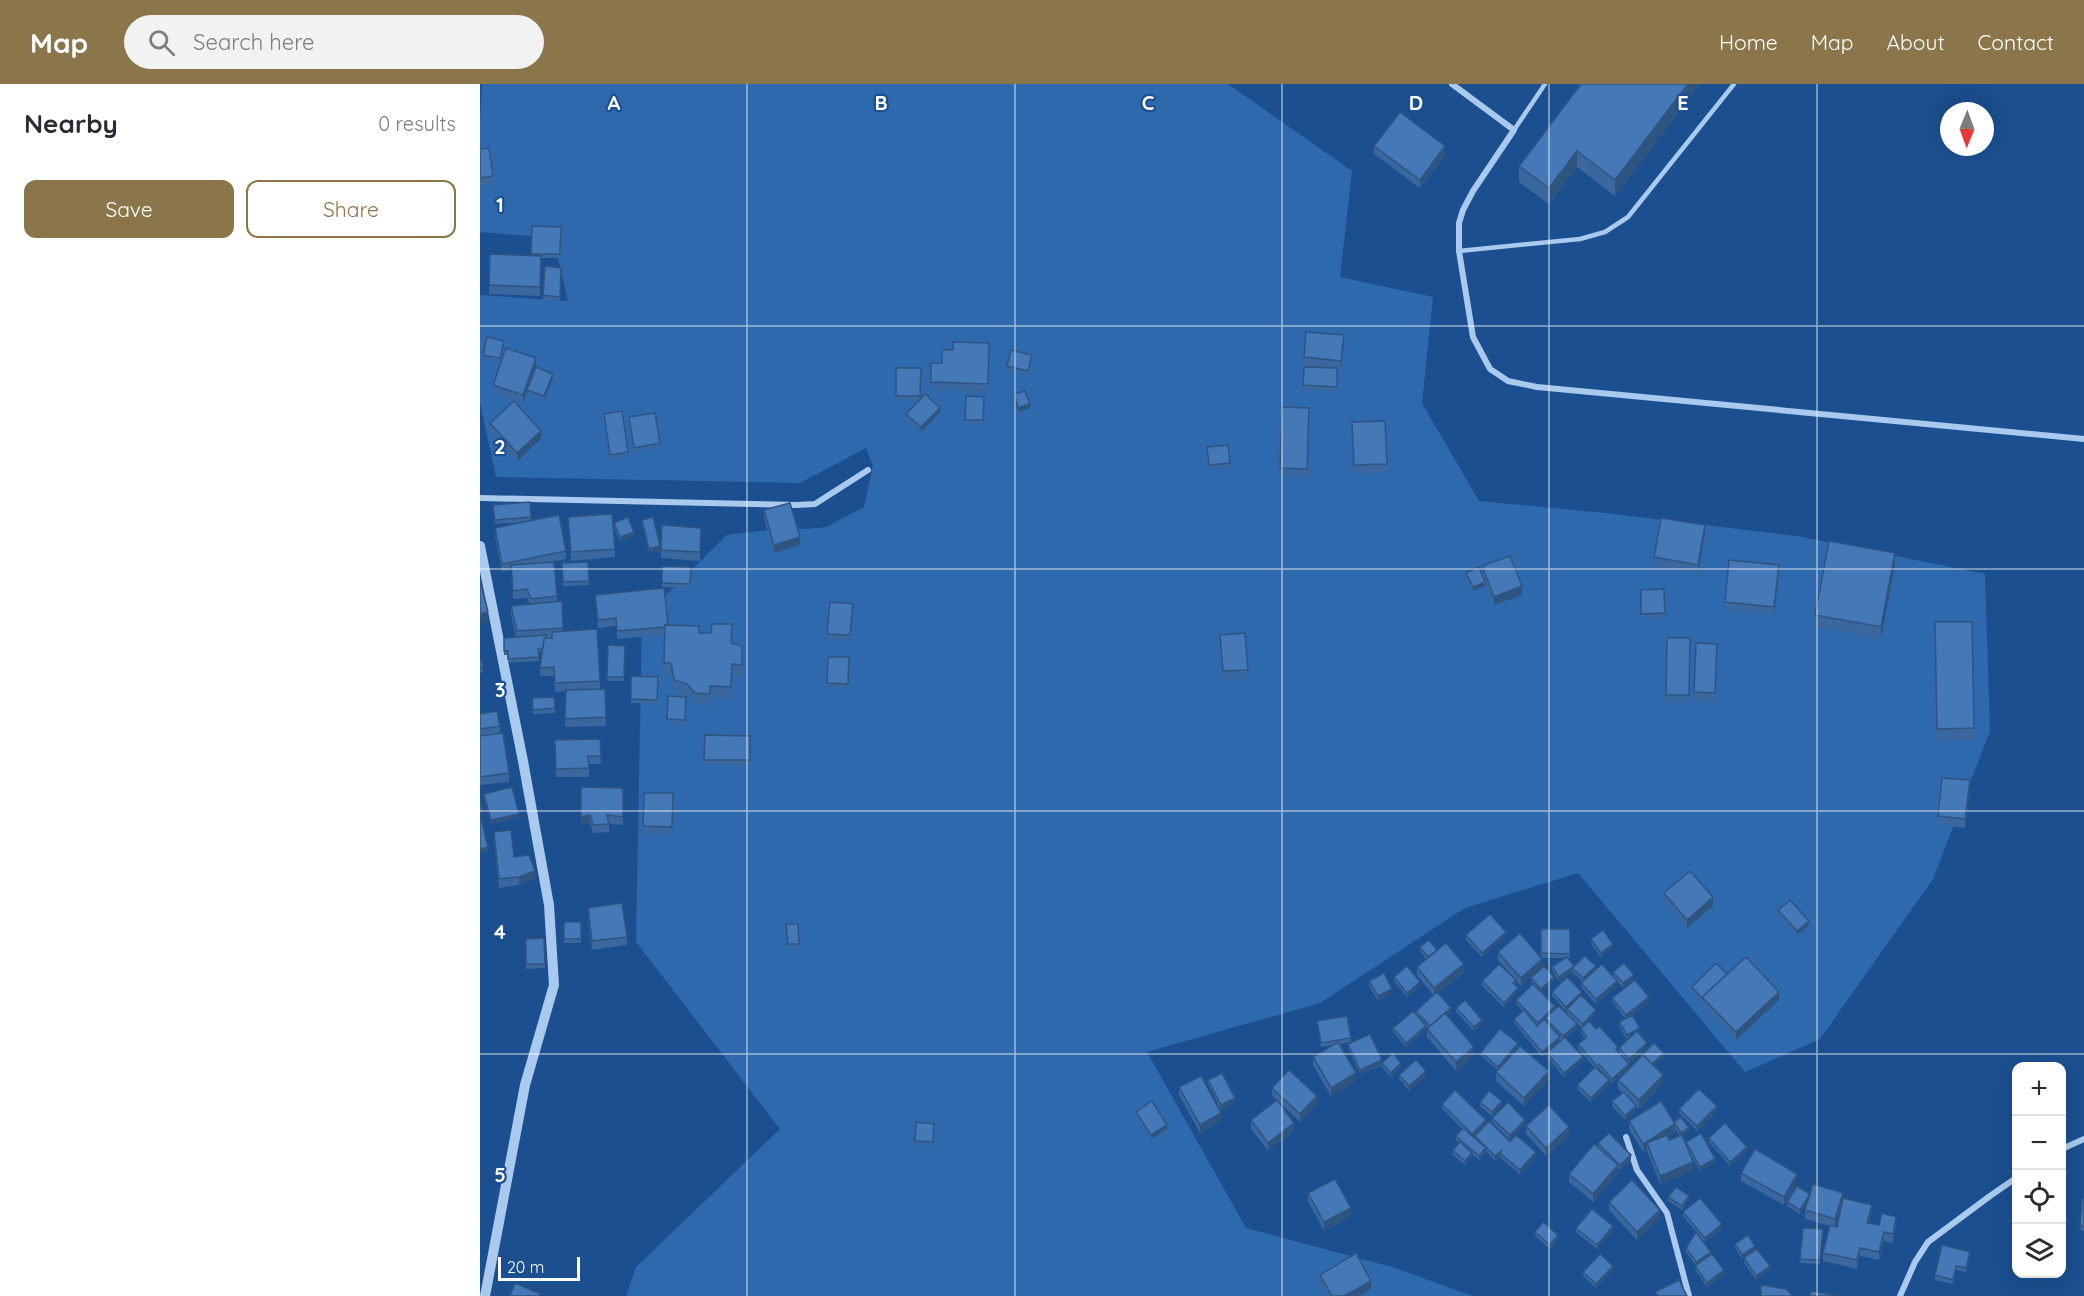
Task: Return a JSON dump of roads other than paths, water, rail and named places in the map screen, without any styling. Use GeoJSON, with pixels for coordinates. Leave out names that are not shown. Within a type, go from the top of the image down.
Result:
{"type":"FeatureCollection","features":[{"type":"Feature","properties":{"kind":"street"},"geometry":{"type":"LineString","coordinates":[[1452,84],[1514,130],[1473,191],[1459,223],[1459,251],[1473,337],[1490,369],[1508,381],[1537,387],[2084,439]]}},
{"type":"Feature","properties":{"kind":"street"},"geometry":{"type":"LineString","coordinates":[[480,498],[814,504],[868,470]]}},
{"type":"Feature","properties":{"kind":"street"},"geometry":{"type":"LineString","coordinates":[[480,546],[524,761],[549,905],[554,985],[525,1085],[485,1296]]}},
{"type":"Feature","properties":{"kind":"street"},"geometry":{"type":"LineString","coordinates":[[1626,1137],[1637,1170],[1667,1213],[1689,1296]]}},
{"type":"Feature","properties":{"kind":"street"},"geometry":{"type":"LineString","coordinates":[[2066,1147],[2084,1139]]}},
{"type":"Feature","properties":{"kind":"street"},"geometry":{"type":"LineString","coordinates":[[1900,1296],[1915,1262],[1928,1242],[2012,1181]]}},
{"type":"Feature","properties":{"kind":"lane"},"geometry":{"type":"LineString","coordinates":[[1514,130],[1545,84]]}},
{"type":"Feature","properties":{"kind":"lane"},"geometry":{"type":"LineString","coordinates":[[1459,251],[1580,239],[1605,232],[1628,217],[1734,84]]}}]}
